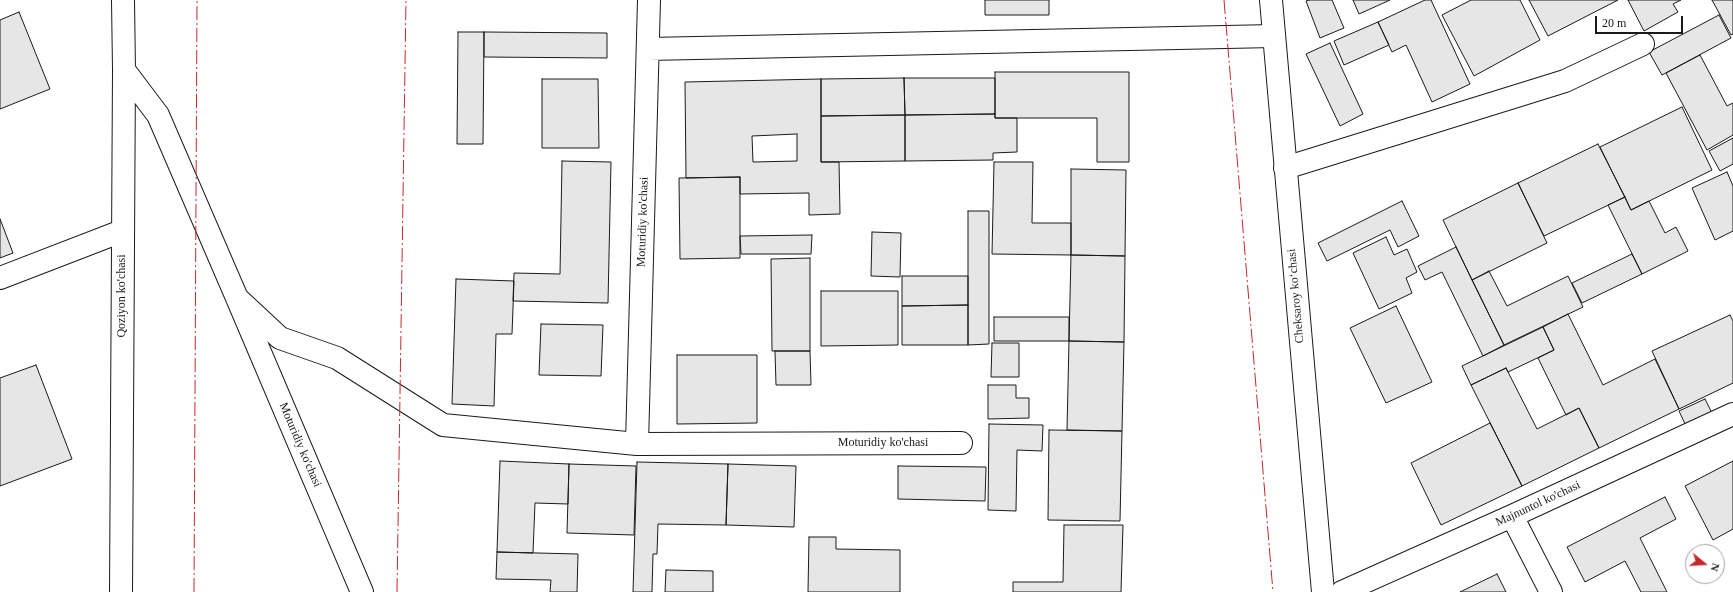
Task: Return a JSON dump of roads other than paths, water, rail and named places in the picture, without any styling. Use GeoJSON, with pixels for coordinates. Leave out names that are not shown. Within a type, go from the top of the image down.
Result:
{"type":"FeatureCollection","features":[{"type":"Feature","properties":{"kind":"street","name":"Qoziyon ko'chasi"},"geometry":{"type":"LineString","coordinates":[[121,592],[124,70],[123,0]]}},
{"type":"Feature","properties":{"kind":"street","name":"Moturidiy ko'chasi"},"geometry":{"type":"LineString","coordinates":[[637,444],[649,0]]}},
{"type":"Feature","properties":{"kind":"street","name":"Cheksaroy koʻchasi"},"geometry":{"type":"LineString","coordinates":[[1271,0],[1323,592]]}},
{"type":"Feature","properties":{"kind":"street"},"geometry":{"type":"LineString","coordinates":[[648,49],[1274,36]]}},
{"type":"Feature","properties":{"kind":"street"},"geometry":{"type":"LineString","coordinates":[[1285,168],[1565,81],[1642,44]]}},
{"type":"Feature","properties":{"kind":"street","name":"Moturidiy ko'chasi"},"geometry":{"type":"LineString","coordinates":[[124,70],[158,115],[362,592]]}},
{"type":"Feature","properties":{"kind":"street"},"geometry":{"type":"LineString","coordinates":[[0,278],[122,231]]}},
{"type":"Feature","properties":{"kind":"street","name":"Moturidiy ko'chasi"},"geometry":{"type":"LineString","coordinates":[[237,298],[280,338],[337,358],[443,425],[637,444],[961,443]]}},
{"type":"Feature","properties":{"kind":"street","name":"Majnuntol ko'chasi"},"geometry":{"type":"LineString","coordinates":[[1342,592],[1512,516],[1733,414]]}},
{"type":"Feature","properties":{"kind":"street"},"geometry":{"type":"LineString","coordinates":[[1512,516],[1551,592]]}}]}
